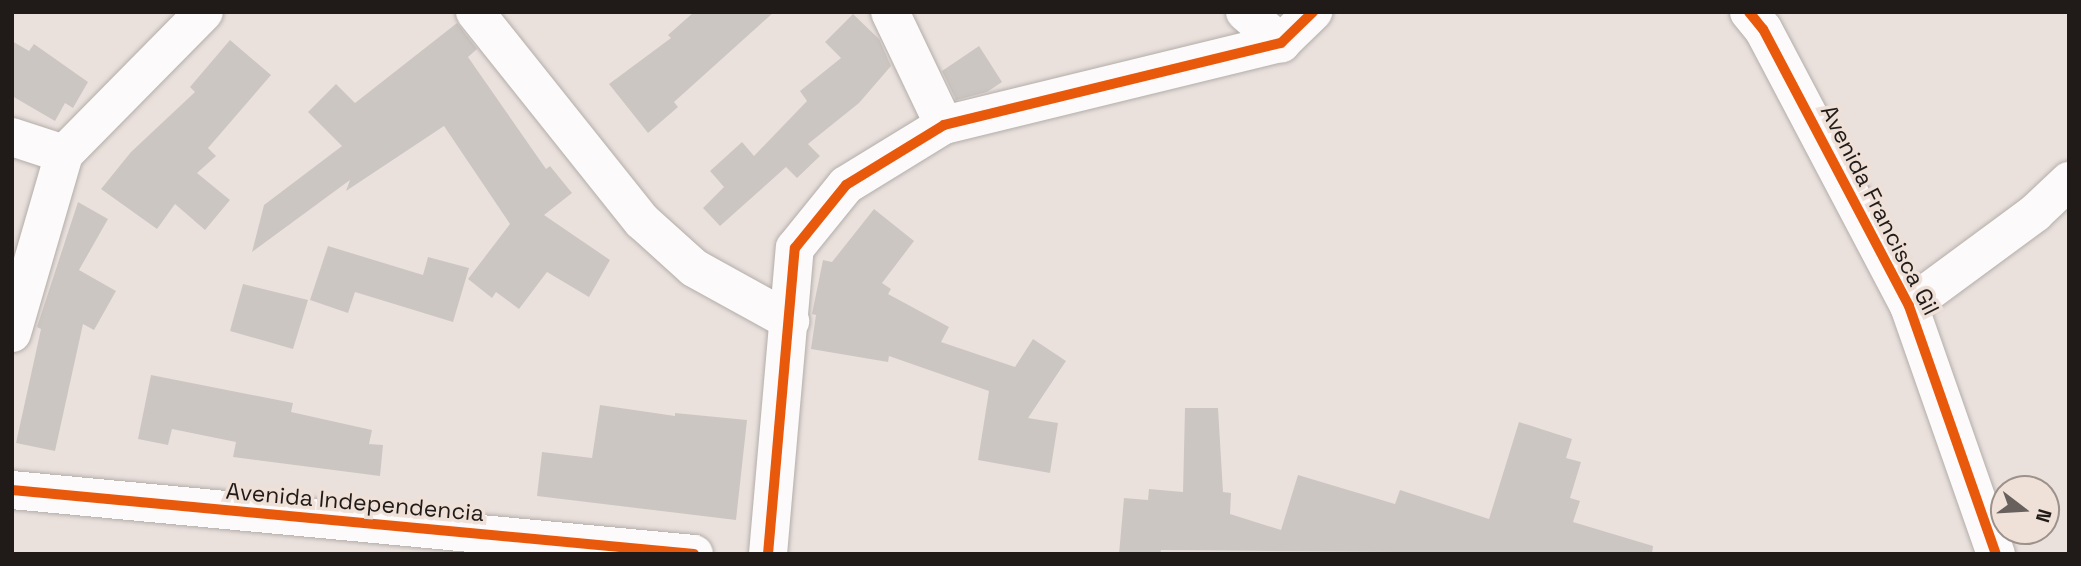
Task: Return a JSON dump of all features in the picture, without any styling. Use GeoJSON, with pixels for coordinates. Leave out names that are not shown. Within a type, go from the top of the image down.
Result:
{"type":"FeatureCollection","features":[{"type":"Feature","properties":{"kind":"street"},"geometry":{"type":"LineString","coordinates":[[12,332],[64,154],[204,12]]}},
{"type":"Feature","properties":{"kind":"street"},"geometry":{"type":"LineString","coordinates":[[475,12],[642,221],[694,268],[790,321]]}},
{"type":"Feature","properties":{"kind":"street"},"geometry":{"type":"LineString","coordinates":[[890,12],[944,125]]}},
{"type":"Feature","properties":{"kind":"street"},"geometry":{"type":"LineString","coordinates":[[1245,12],[1281,43]]}},
{"type":"Feature","properties":{"kind":"street"},"geometry":{"type":"LineString","coordinates":[[768,554],[795,248],[846,186],[944,125],[1281,43],[1313,12]]}},
{"type":"Feature","properties":{"kind":"street","name":"Avenida Francisca Gil"},"geometry":{"type":"LineString","coordinates":[[1749,12],[1763,29],[1909,306],[1996,554]]}},
{"type":"Feature","properties":{"kind":"street"},"geometry":{"type":"LineString","coordinates":[[12,137],[64,154]]}},
{"type":"Feature","properties":{"kind":"street"},"geometry":{"type":"LineString","coordinates":[[1909,306],[2035,213],[2069,181]]}},
{"type":"Feature","properties":{"kind":"street","name":"Avenida Independencia"},"geometry":{"type":"LineString","coordinates":[[12,491],[694,554]]}},
{"type":"Feature","properties":{"kind":"building"},"geometry":{"type":"Polygon","coordinates":[[[694,12],[774,12],[674,102],[678,107],[648,133],[609,84],[671,38],[668,35],[694,12]]]}},
{"type":"Feature","properties":{"kind":"building"},"geometry":{"type":"Polygon","coordinates":[[[853,14],[879,39],[891,66],[859,103],[808,144],[820,156],[797,178],[786,167],[720,226],[703,208],[724,187],[710,171],[742,142],[754,156],[807,101],[800,91],[841,58],[825,42],[853,14]]]}},
{"type":"Feature","properties":{"kind":"building"},"geometry":{"type":"Polygon","coordinates":[[[457,23],[477,49],[468,57],[546,169],[550,166],[572,193],[544,215],[610,260],[589,297],[547,272],[519,309],[496,292],[492,298],[468,279],[510,224],[444,126],[346,191],[350,180],[252,252],[264,205],[342,146],[308,112],[336,84],[355,103],[457,23]]]}},
{"type":"Feature","properties":{"kind":"building"},"geometry":{"type":"Polygon","coordinates":[[[230,40],[271,75],[208,148],[216,156],[197,173],[230,200],[205,230],[175,204],[157,229],[101,189],[131,152],[195,92],[190,87],[230,40]]]}},
{"type":"Feature","properties":{"kind":"building"},"geometry":{"type":"Polygon","coordinates":[[[12,41],[29,51],[34,44],[88,82],[73,108],[65,103],[55,121],[12,96],[12,41]]]}},
{"type":"Feature","properties":{"kind":"building"},"geometry":{"type":"Polygon","coordinates":[[[979,46],[1002,82],[987,92],[956,100],[942,71],[979,46]]]}},
{"type":"Feature","properties":{"kind":"building"},"geometry":{"type":"Polygon","coordinates":[[[78,202],[108,219],[79,270],[116,291],[94,330],[83,324],[55,451],[16,443],[41,329],[37,327],[78,202]]]}},
{"type":"Feature","properties":{"kind":"building"},"geometry":{"type":"Polygon","coordinates":[[[874,209],[914,241],[882,283],[891,289],[888,294],[949,327],[941,342],[1015,367],[1033,339],[1066,361],[1028,418],[1058,423],[1050,473],[978,460],[989,391],[889,356],[888,362],[811,349],[816,315],[812,314],[823,260],[832,262],[874,209]]]}},
{"type":"Feature","properties":{"kind":"building"},"geometry":{"type":"Polygon","coordinates":[[[328,246],[423,275],[428,257],[469,268],[453,322],[355,292],[348,313],[310,300],[328,246]]]}},
{"type":"Feature","properties":{"kind":"building"},"geometry":{"type":"Polygon","coordinates":[[[243,284],[308,300],[293,349],[230,331],[243,284]]]}},
{"type":"Feature","properties":{"kind":"building"},"geometry":{"type":"Polygon","coordinates":[[[151,375],[293,403],[291,412],[372,430],[369,444],[383,445],[380,476],[233,457],[236,442],[172,429],[168,445],[138,439],[151,375]]]}},
{"type":"Feature","properties":{"kind":"building"},"geometry":{"type":"Polygon","coordinates":[[[600,405],[675,416],[675,413],[747,420],[736,520],[537,496],[542,452],[592,458],[600,405]]]}},
{"type":"Feature","properties":{"kind":"building"},"geometry":{"type":"Polygon","coordinates":[[[1185,408],[1218,408],[1223,492],[1231,493],[1230,514],[1281,530],[1298,475],[1395,504],[1400,490],[1489,519],[1519,422],[1572,439],[1566,458],[1581,462],[1570,498],[1580,501],[1573,522],[1653,546],[1652,554],[1161,550],[1160,554],[1119,554],[1124,498],[1148,500],[1149,489],[1183,492],[1185,408]]]}},
{"type":"Feature","properties":{"kind":"cycle path"},"geometry":{"type":"LineString","coordinates":[[768,554],[795,248],[846,185],[944,125],[1281,43],[1313,12]]}},
{"type":"Feature","properties":{"kind":"cycle path"},"geometry":{"type":"LineString","coordinates":[[1749,12],[1763,29],[1909,306],[1996,554]]}},
{"type":"Feature","properties":{"kind":"cycle path"},"geometry":{"type":"LineString","coordinates":[[12,490],[694,554]]}}]}
